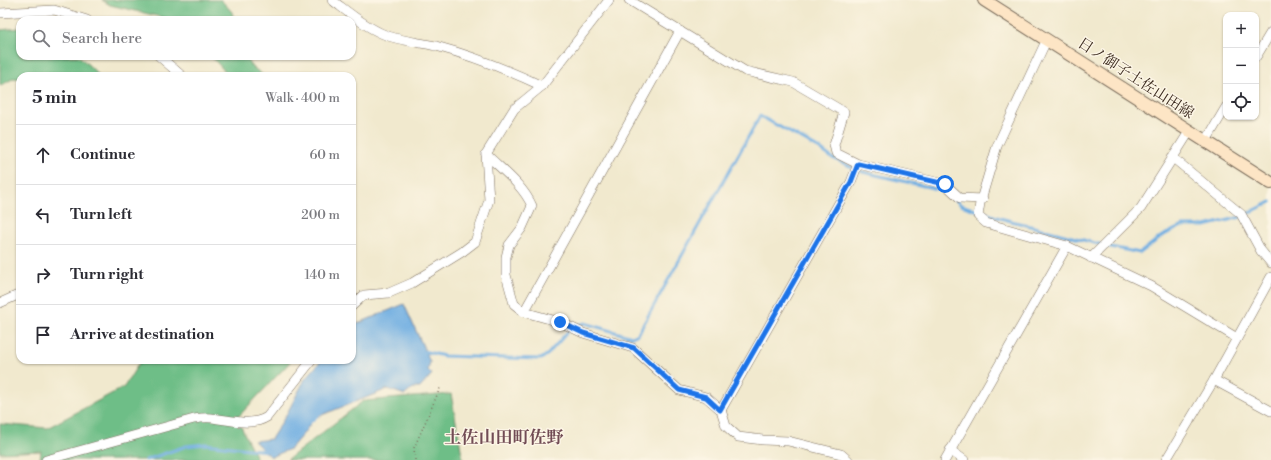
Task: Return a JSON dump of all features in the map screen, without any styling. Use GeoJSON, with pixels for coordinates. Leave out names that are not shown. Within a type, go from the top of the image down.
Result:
{"type":"FeatureCollection","features":[{"type":"Feature","properties":{"kind":"main road","name":"日ノ御子土佐山田線"},"geometry":{"type":"LineString","coordinates":[[984,0],[1271,183]]}},
{"type":"Feature","properties":{"kind":"street"},"geometry":{"type":"LineString","coordinates":[[332,0],[353,16]]}},
{"type":"Feature","properties":{"kind":"street"},"geometry":{"type":"LineString","coordinates":[[356,302],[364,295],[389,293],[412,283],[462,252],[474,242],[489,200],[486,154],[514,109],[542,86],[609,0]]}},
{"type":"Feature","properties":{"kind":"street"},"geometry":{"type":"LineString","coordinates":[[629,0],[744,71],[793,82],[844,112],[834,145],[836,153],[858,164],[945,184],[960,198],[981,201]]}},
{"type":"Feature","properties":{"kind":"street"},"geometry":{"type":"LineString","coordinates":[[0,13],[54,10],[74,16]]}},
{"type":"Feature","properties":{"kind":"street"},"geometry":{"type":"LineString","coordinates":[[356,18],[383,34],[435,46],[473,57],[502,67],[542,86]]}},
{"type":"Feature","properties":{"kind":"street"},"geometry":{"type":"LineString","coordinates":[[524,312],[680,31]]}},
{"type":"Feature","properties":{"kind":"street"},"geometry":{"type":"LineString","coordinates":[[1259,52],[1271,32]]}},
{"type":"Feature","properties":{"kind":"street"},"geometry":{"type":"LineString","coordinates":[[1047,39],[997,146],[978,216],[986,223],[1067,246],[1151,286],[1236,338]]}},
{"type":"Feature","properties":{"kind":"street"},"geometry":{"type":"LineString","coordinates":[[164,60],[177,72]]}},
{"type":"Feature","properties":{"kind":"street"},"geometry":{"type":"LineString","coordinates":[[1206,141],[1223,112]]}},
{"type":"Feature","properties":{"kind":"street"},"geometry":{"type":"LineString","coordinates":[[1091,258],[1141,208],[1189,132]]}},
{"type":"Feature","properties":{"kind":"street"},"geometry":{"type":"LineString","coordinates":[[486,154],[519,185],[528,196],[532,206],[522,228],[509,245],[506,257],[506,276],[514,304],[524,312],[560,322],[583,333],[634,348],[679,390],[706,397],[720,410],[726,426],[738,437],[788,441],[840,454],[848,460]]}},
{"type":"Feature","properties":{"kind":"street"},"geometry":{"type":"LineString","coordinates":[[1172,157],[1241,214],[1261,251],[1271,263]]}},
{"type":"Feature","properties":{"kind":"street"},"geometry":{"type":"LineString","coordinates":[[720,410],[851,182],[858,164]]}},
{"type":"Feature","properties":{"kind":"street"},"geometry":{"type":"LineString","coordinates":[[945,460],[1067,246]]}},
{"type":"Feature","properties":{"kind":"street"},"geometry":{"type":"LineString","coordinates":[[1166,460],[1214,380],[1271,277]]}},
{"type":"Feature","properties":{"kind":"street"},"geometry":{"type":"LineString","coordinates":[[0,303],[16,296]]}},
{"type":"Feature","properties":{"kind":"street"},"geometry":{"type":"LineString","coordinates":[[46,460],[194,418],[260,422],[267,417],[309,364]]}},
{"type":"Feature","properties":{"kind":"street"},"geometry":{"type":"LineString","coordinates":[[1214,380],[1271,411]]}},
{"type":"Feature","properties":{"kind":"street"},"geometry":{"type":"LineString","coordinates":[[950,450],[964,460]]}},
{"type":"Feature","properties":{"kind":"path"},"geometry":{"type":"LineString","coordinates":[[415,460],[414,448],[441,386]]}},
{"type":"Feature","properties":{"kind":"green space"},"geometry":{"type":"Polygon","coordinates":[[[102,0],[221,0],[232,12],[233,16],[157,16],[110,5],[102,0]]]}},
{"type":"Feature","properties":{"kind":"green space"},"geometry":{"type":"Polygon","coordinates":[[[16,28],[16,60],[83,60],[96,72],[16,72],[16,78],[0,86],[0,30],[16,28]]]}},
{"type":"Feature","properties":{"kind":"green space"},"geometry":{"type":"Polygon","coordinates":[[[215,60],[248,60],[250,65],[259,72],[225,72],[215,60]]]}},
{"type":"Feature","properties":{"kind":"green space"},"geometry":{"type":"Polygon","coordinates":[[[138,364],[288,364],[237,418],[257,460],[40,460],[41,451],[0,453],[0,424],[47,428],[124,387],[138,364]]]}},
{"type":"Feature","properties":{"kind":"green space"},"geometry":{"type":"Polygon","coordinates":[[[451,394],[463,460],[287,460],[363,401],[451,394]]]}},
{"type":"Feature","properties":{"kind":"water"},"geometry":{"type":"Polygon","coordinates":[[[404,304],[430,362],[428,370],[432,374],[420,388],[413,388],[405,395],[388,389],[314,418],[304,433],[290,449],[271,457],[254,441],[271,439],[285,417],[305,379],[318,364],[356,364],[356,324],[404,304]]]}},
{"type":"Feature","properties":{"kind":"waterway"},"geometry":{"type":"LineString","coordinates":[[574,326],[585,323],[632,337],[638,334],[760,116],[820,149],[832,158],[863,172],[946,191],[961,205],[1000,218],[1106,246],[1140,253],[1162,236],[1182,226],[1205,226],[1241,217],[1271,202]]}},
{"type":"Feature","properties":{"kind":"waterway"},"geometry":{"type":"LineString","coordinates":[[423,351],[444,356],[541,359],[548,354],[570,329]]}},
{"type":"Feature","properties":{"kind":"waterway"},"geometry":{"type":"LineString","coordinates":[[309,423],[318,415]]}},
{"type":"Feature","properties":{"kind":"waterway"},"geometry":{"type":"LineString","coordinates":[[146,460],[186,446],[205,444],[267,451]]}},
{"type":"Feature","properties":{"kind":"district","name":"土佐山田町佐野"},"geometry":{"type":"Point","coordinates":[504,437]}},
{"type":"Feature","properties":{"kind":"route"},"geometry":{"type":"LineString","coordinates":[[560,322],[583,333],[634,348],[679,390],[706,397],[720,410],[851,182],[858,164],[945,184]]}}]}
